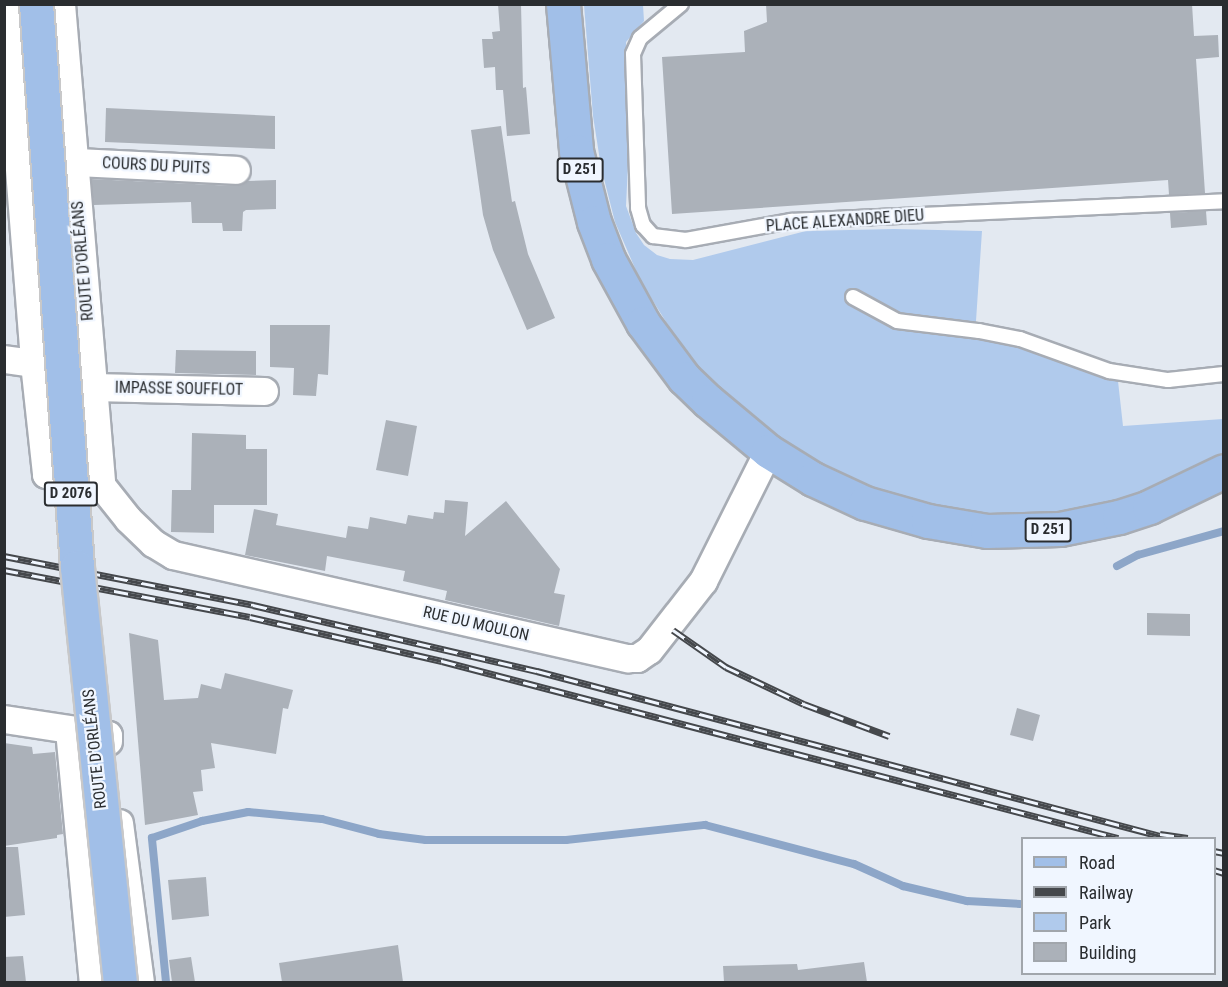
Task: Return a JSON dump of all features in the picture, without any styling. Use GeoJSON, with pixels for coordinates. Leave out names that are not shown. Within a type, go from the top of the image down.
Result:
{"type":"FeatureCollection","features":[{"type":"Feature","properties":{"kind":"main road","name":"ROUTE D'ORLÉANS"},"geometry":{"type":"LineString","coordinates":[[36,4],[77,567],[120,982]]}},
{"type":"Feature","properties":{"kind":"main road","name":"D 251"},"geometry":{"type":"LineString","coordinates":[[564,4],[576,151],[594,222],[608,259],[642,322],[684,378],[768,451],[813,479],[865,503],[928,521],[987,531],[1060,529],[1119,518],[1149,507],[1224,471]]}},
{"type":"Feature","properties":{"kind":"street"},"geometry":{"type":"LineString","coordinates":[[6,4],[8,77],[46,474],[101,485]]}},
{"type":"Feature","properties":{"kind":"street","name":"ROUTE D'ORLÉANS"},"geometry":{"type":"LineString","coordinates":[[61,4],[101,485]]}},
{"type":"Feature","properties":{"kind":"street","name":"COURS DU PUITS"},"geometry":{"type":"LineString","coordinates":[[75,162],[236,170]]}},
{"type":"Feature","properties":{"kind":"street"},"geometry":{"type":"LineString","coordinates":[[4,359],[34,363]]}},
{"type":"Feature","properties":{"kind":"street","name":"IMPASSE SOUFFLOT"},"geometry":{"type":"LineString","coordinates":[[93,387],[264,390]]}},
{"type":"Feature","properties":{"kind":"street","name":"RUE DU MOULON"},"geometry":{"type":"LineString","coordinates":[[101,485],[128,519],[153,543],[173,555],[616,656],[637,658],[649,650],[704,581],[768,451]]}},
{"type":"Feature","properties":{"kind":"street"},"geometry":{"type":"LineString","coordinates":[[4,719],[108,735],[140,982]]}},
{"type":"Feature","properties":{"kind":"street"},"geometry":{"type":"LineString","coordinates":[[69,730],[93,982]]}},
{"type":"Feature","properties":{"kind":"lane","name":"PLACE ALEXANDRE DIEU"},"geometry":{"type":"LineString","coordinates":[[681,4],[640,38],[633,54],[638,208],[643,225],[653,236],[686,240],[791,221],[1224,201]]}},
{"type":"Feature","properties":{"kind":"lane"},"geometry":{"type":"LineString","coordinates":[[853,297],[897,321],[979,331],[1020,339],[1109,371],[1168,380],[1224,374]]}},
{"type":"Feature","properties":{"kind":"green space"},"geometry":{"type":"Polygon","coordinates":[[[584,5],[643,5],[644,21],[626,42],[629,144],[626,206],[636,233],[644,245],[657,255],[670,259],[693,260],[806,231],[894,229],[982,231],[975,336],[1033,348],[1073,366],[1118,381],[1123,426],[1223,419],[1223,453],[1132,496],[1061,514],[1026,516],[982,513],[936,506],[889,494],[843,476],[788,446],[717,389],[685,352],[641,282],[615,222],[601,167],[593,116],[584,5]]]}},
{"type":"Feature","properties":{"kind":"building"},"geometry":{"type":"Polygon","coordinates":[[[498,4],[521,4],[523,88],[526,87],[530,134],[507,136],[503,90],[496,90],[495,67],[484,68],[482,39],[493,39],[492,32],[500,31],[498,4]]]}},
{"type":"Feature","properties":{"kind":"building"},"geometry":{"type":"Polygon","coordinates":[[[766,4],[1192,4],[1194,36],[1218,35],[1219,57],[1196,59],[1205,193],[1169,195],[1168,180],[672,214],[662,57],[745,52],[744,31],[767,22],[766,4]]]}},
{"type":"Feature","properties":{"kind":"building"},"geometry":{"type":"Polygon","coordinates":[[[106,108],[275,116],[275,149],[105,142],[106,108]]]}},
{"type":"Feature","properties":{"kind":"building"},"geometry":{"type":"Polygon","coordinates":[[[501,126],[512,202],[515,201],[528,254],[555,318],[527,330],[493,250],[483,215],[471,130],[501,126]]]}},
{"type":"Feature","properties":{"kind":"building"},"geometry":{"type":"Polygon","coordinates":[[[91,179],[235,186],[247,181],[276,180],[276,209],[246,210],[243,212],[242,231],[223,231],[222,223],[192,223],[191,202],[94,205],[91,179]]]}},
{"type":"Feature","properties":{"kind":"building"},"geometry":{"type":"Polygon","coordinates":[[[1206,211],[1207,225],[1171,228],[1170,213],[1206,211]]]}},
{"type":"Feature","properties":{"kind":"building"},"geometry":{"type":"Polygon","coordinates":[[[270,325],[330,325],[328,375],[318,374],[316,396],[293,395],[294,368],[270,367],[270,325]]]}},
{"type":"Feature","properties":{"kind":"building"},"geometry":{"type":"Polygon","coordinates":[[[176,350],[256,351],[256,375],[175,373],[176,350]]]}},
{"type":"Feature","properties":{"kind":"building"},"geometry":{"type":"Polygon","coordinates":[[[386,420],[417,426],[408,476],[376,470],[386,420]]]}},
{"type":"Feature","properties":{"kind":"building"},"geometry":{"type":"Polygon","coordinates":[[[192,433],[246,435],[246,449],[267,449],[267,505],[214,505],[214,533],[171,532],[172,490],[191,490],[192,433]]]}},
{"type":"Feature","properties":{"kind":"building"},"geometry":{"type":"Polygon","coordinates":[[[445,500],[468,502],[465,536],[506,501],[560,569],[554,593],[565,595],[559,626],[445,600],[447,591],[403,581],[405,571],[327,556],[325,571],[245,555],[254,509],[278,514],[276,525],[346,538],[348,526],[368,529],[370,517],[406,524],[408,515],[433,519],[434,512],[444,513],[445,500]]]}},
{"type":"Feature","properties":{"kind":"building"},"geometry":{"type":"Polygon","coordinates":[[[1147,613],[1190,614],[1190,636],[1147,635],[1147,613]]]}},
{"type":"Feature","properties":{"kind":"building"},"geometry":{"type":"Polygon","coordinates":[[[129,633],[158,640],[164,700],[198,698],[201,684],[221,689],[225,673],[293,690],[288,709],[283,708],[276,754],[211,743],[215,768],[201,770],[203,791],[193,792],[198,815],[145,825],[129,633]]]}},
{"type":"Feature","properties":{"kind":"building"},"geometry":{"type":"Polygon","coordinates":[[[1017,708],[1040,715],[1033,741],[1010,735],[1017,708]]]}},
{"type":"Feature","properties":{"kind":"building"},"geometry":{"type":"Polygon","coordinates":[[[4,743],[32,747],[33,754],[55,752],[63,834],[57,835],[57,838],[4,846],[4,743]]]}},
{"type":"Feature","properties":{"kind":"building"},"geometry":{"type":"Polygon","coordinates":[[[4,847],[18,847],[25,915],[4,917],[4,847]]]}},
{"type":"Feature","properties":{"kind":"building"},"geometry":{"type":"Polygon","coordinates":[[[206,877],[209,916],[172,920],[168,880],[206,877]]]}},
{"type":"Feature","properties":{"kind":"building"},"geometry":{"type":"Polygon","coordinates":[[[398,945],[403,982],[282,982],[279,963],[398,945]]]}},
{"type":"Feature","properties":{"kind":"building"},"geometry":{"type":"Polygon","coordinates":[[[23,956],[26,982],[4,982],[4,957],[23,956]]]}},
{"type":"Feature","properties":{"kind":"building"},"geometry":{"type":"Polygon","coordinates":[[[191,957],[195,982],[172,982],[169,960],[191,957]]]}},
{"type":"Feature","properties":{"kind":"building"},"geometry":{"type":"Polygon","coordinates":[[[864,962],[867,982],[724,982],[723,966],[797,964],[798,970],[864,962]]]}},
{"type":"Feature","properties":{"kind":"waterway"},"geometry":{"type":"LineString","coordinates":[[1117,566],[1138,555],[1224,531]]}},
{"type":"Feature","properties":{"kind":"waterway"},"geometry":{"type":"LineString","coordinates":[[166,982],[152,838],[202,821],[248,812],[322,819],[379,834],[426,840],[566,840],[705,825],[854,864],[903,886],[967,901],[1020,904]]}},
{"type":"Feature","properties":{"kind":"railway"},"geometry":{"type":"LineString","coordinates":[[4,556],[253,605],[537,671],[1164,837]]}},
{"type":"Feature","properties":{"kind":"railway"},"geometry":{"type":"LineString","coordinates":[[4,570],[250,617],[442,661],[1114,837]]}},
{"type":"Feature","properties":{"kind":"railway"},"geometry":{"type":"LineString","coordinates":[[673,630],[726,667],[804,704],[889,736]]}},
{"type":"Feature","properties":{"kind":"railway"},"geometry":{"type":"LineString","coordinates":[[1160,834],[1181,837]]}},
{"type":"Feature","properties":{"kind":"railway"},"geometry":{"type":"LineString","coordinates":[[1216,851],[1224,853]]}},
{"type":"Feature","properties":{"kind":"railway"},"geometry":{"type":"LineString","coordinates":[[1216,871],[1224,873]]}}]}
